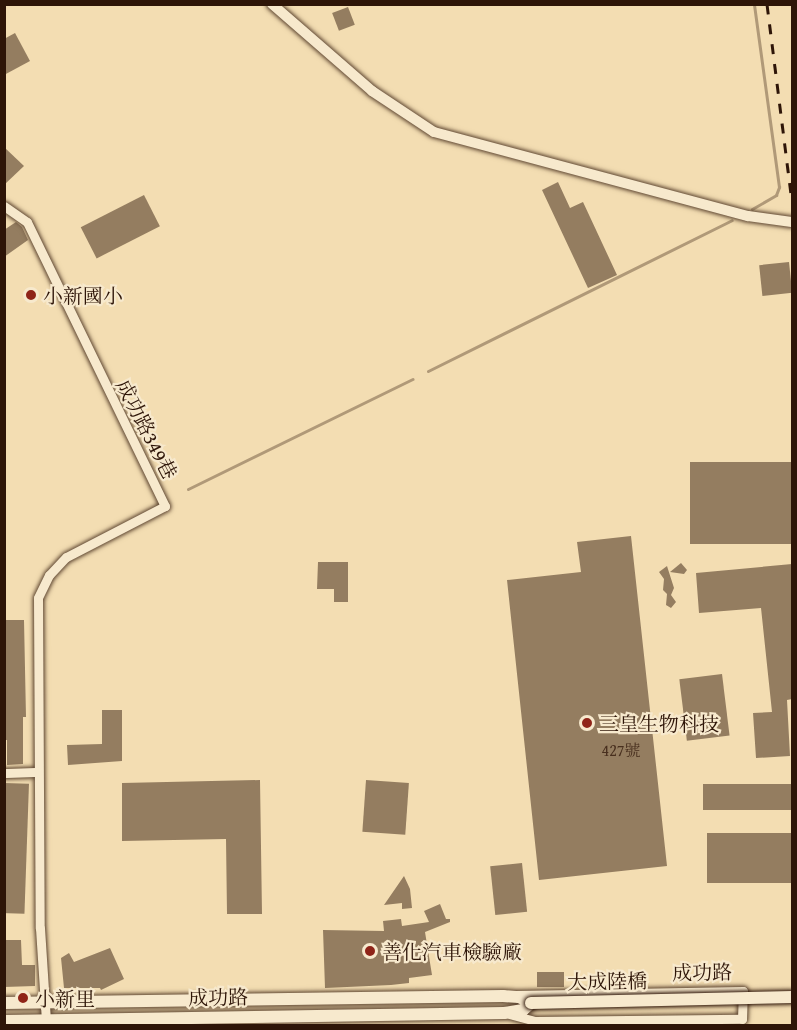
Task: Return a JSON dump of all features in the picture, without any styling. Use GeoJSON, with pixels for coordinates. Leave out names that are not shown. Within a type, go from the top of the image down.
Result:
{"type":"FeatureCollection","features":[{"type":"Feature","properties":{"kind":"main road","name":"成功路"},"geometry":{"type":"LineString","coordinates":[[4,1003],[503,996],[531,1002],[523,1010],[504,1013],[66,1023],[46,1020],[4,1021]]}},
{"type":"Feature","properties":{"kind":"main road","name":"大成陸橋"},"geometry":{"type":"LineString","coordinates":[[531,1002],[792,997]]}},
{"type":"Feature","properties":{"kind":"street"},"geometry":{"type":"LineString","coordinates":[[272,4],[372,91],[434,132],[748,216],[792,222]]}},
{"type":"Feature","properties":{"kind":"street","name":"成功路349巷"},"geometry":{"type":"LineString","coordinates":[[4,206],[27,222],[165,506],[66,558],[49,575],[42,587],[36,610],[40,928],[47,1002],[46,1020]]}},
{"type":"Feature","properties":{"kind":"street"},"geometry":{"type":"LineString","coordinates":[[4,773],[37,772]]}},
{"type":"Feature","properties":{"kind":"street","name":"成功路"},"geometry":{"type":"LineString","coordinates":[[503,996],[743,991],[742,1019],[536,1022],[504,1013]]}},
{"type":"Feature","properties":{"kind":"street"},"geometry":{"type":"LineString","coordinates":[[66,1002],[66,1023]]}},
{"type":"Feature","properties":{"kind":"building"},"geometry":{"type":"Polygon","coordinates":[[[348,7],[355,25],[339,31],[332,13],[348,7]]]}},
{"type":"Feature","properties":{"kind":"building"},"geometry":{"type":"Polygon","coordinates":[[[15,33],[30,61],[4,75],[4,39],[15,33]]]}},
{"type":"Feature","properties":{"kind":"building"},"geometry":{"type":"Polygon","coordinates":[[[4,147],[24,166],[4,185],[4,147]]]}},
{"type":"Feature","properties":{"kind":"building"},"geometry":{"type":"Polygon","coordinates":[[[558,182],[570,208],[583,202],[617,275],[588,288],[542,190],[558,182]]]}},
{"type":"Feature","properties":{"kind":"building"},"geometry":{"type":"Polygon","coordinates":[[[144,195],[160,226],[97,258],[81,227],[144,195]]]}},
{"type":"Feature","properties":{"kind":"building"},"geometry":{"type":"Polygon","coordinates":[[[16,222],[22,227],[28,240],[4,257],[4,230],[16,222]]]}},
{"type":"Feature","properties":{"kind":"building"},"geometry":{"type":"Polygon","coordinates":[[[789,262],[792,293],[762,296],[759,265],[789,262]]]}},
{"type":"Feature","properties":{"kind":"building"},"geometry":{"type":"Polygon","coordinates":[[[690,462],[792,462],[792,544],[690,544],[690,462]]]}},
{"type":"Feature","properties":{"kind":"building","name":"三皇生物科技"},"geometry":{"type":"Polygon","coordinates":[[[631,536],[667,866],[539,880],[507,580],[581,572],[577,542],[631,536]]]}},
{"type":"Feature","properties":{"kind":"building"},"geometry":{"type":"Polygon","coordinates":[[[318,562],[348,562],[348,602],[334,602],[334,589],[317,589],[318,562]]]}},
{"type":"Feature","properties":{"kind":"building"},"geometry":{"type":"Polygon","coordinates":[[[681,563],[687,570],[684,574],[670,572],[681,563]]]}},
{"type":"Feature","properties":{"kind":"building"},"geometry":{"type":"Polygon","coordinates":[[[792,564],[792,699],[787,700],[790,756],[756,758],[753,713],[772,712],[761,608],[699,613],[696,573],[792,564]]]}},
{"type":"Feature","properties":{"kind":"building"},"geometry":{"type":"Polygon","coordinates":[[[667,566],[674,588],[671,595],[676,602],[671,608],[666,605],[667,594],[663,590],[664,579],[659,572],[667,566]]]}},
{"type":"Feature","properties":{"kind":"building"},"geometry":{"type":"Polygon","coordinates":[[[4,620],[24,620],[26,717],[23,717],[23,764],[7,765],[7,740],[4,740],[4,620]]]}},
{"type":"Feature","properties":{"kind":"building"},"geometry":{"type":"Polygon","coordinates":[[[722,674],[730,736],[687,741],[679,679],[722,674]]]}},
{"type":"Feature","properties":{"kind":"building"},"geometry":{"type":"Polygon","coordinates":[[[102,710],[122,710],[122,761],[68,765],[67,745],[102,744],[102,710]]]}},
{"type":"Feature","properties":{"kind":"building"},"geometry":{"type":"Polygon","coordinates":[[[260,780],[262,914],[227,914],[226,839],[122,841],[122,783],[260,780]]]}},
{"type":"Feature","properties":{"kind":"building"},"geometry":{"type":"Polygon","coordinates":[[[366,780],[409,783],[405,835],[362,832],[366,780]]]}},
{"type":"Feature","properties":{"kind":"building"},"geometry":{"type":"Polygon","coordinates":[[[4,783],[29,784],[24,914],[4,913],[4,783]]]}},
{"type":"Feature","properties":{"kind":"building"},"geometry":{"type":"Polygon","coordinates":[[[703,784],[792,784],[792,810],[703,810],[703,784]]]}},
{"type":"Feature","properties":{"kind":"building"},"geometry":{"type":"Polygon","coordinates":[[[707,833],[792,833],[792,883],[707,883],[707,833]]]}},
{"type":"Feature","properties":{"kind":"building"},"geometry":{"type":"Polygon","coordinates":[[[522,863],[527,912],[495,915],[490,866],[522,863]]]}},
{"type":"Feature","properties":{"kind":"building"},"geometry":{"type":"Polygon","coordinates":[[[404,876],[410,889],[412,908],[402,909],[402,903],[384,905],[404,876]]]}},
{"type":"Feature","properties":{"kind":"building"},"geometry":{"type":"Polygon","coordinates":[[[440,904],[446,919],[450,919],[450,922],[425,932],[432,975],[409,978],[409,983],[325,988],[323,930],[384,931],[383,921],[401,919],[402,926],[429,922],[424,911],[440,904]]]}},
{"type":"Feature","properties":{"kind":"building"},"geometry":{"type":"Polygon","coordinates":[[[4,940],[21,940],[22,965],[35,965],[35,986],[4,987],[4,940]]]}},
{"type":"Feature","properties":{"kind":"building"},"geometry":{"type":"Polygon","coordinates":[[[110,948],[124,979],[101,990],[100,988],[64,988],[61,958],[69,953],[74,962],[110,948]]]}},
{"type":"Feature","properties":{"kind":"building"},"geometry":{"type":"Polygon","coordinates":[[[537,972],[564,972],[564,987],[537,987],[537,972]]]}},
{"type":"Feature","properties":{"kind":"waterway"},"geometry":{"type":"LineString","coordinates":[[752,209],[776,195],[779,187],[754,4]]}},
{"type":"Feature","properties":{"kind":"waterway"},"geometry":{"type":"LineString","coordinates":[[428,371],[732,220]]}},
{"type":"Feature","properties":{"kind":"waterway"},"geometry":{"type":"LineString","coordinates":[[188,489],[413,379]]}},
{"type":"Feature","properties":{"kind":"railway"},"geometry":{"type":"LineString","coordinates":[[767,4],[792,201]]}},
{"type":"Feature","properties":{"kind":"place","name":"小新國小"},"geometry":{"type":"Point","coordinates":[31,295]}},
{"type":"Feature","properties":{"kind":"place","name":"三皇生物科技"},"geometry":{"type":"Point","coordinates":[587,723]}},
{"type":"Feature","properties":{"kind":"place","name":"善化汽車檢驗廠"},"geometry":{"type":"Point","coordinates":[370,951]}},
{"type":"Feature","properties":{"kind":"place","name":"小新里"},"geometry":{"type":"Point","coordinates":[23,998]}}]}
